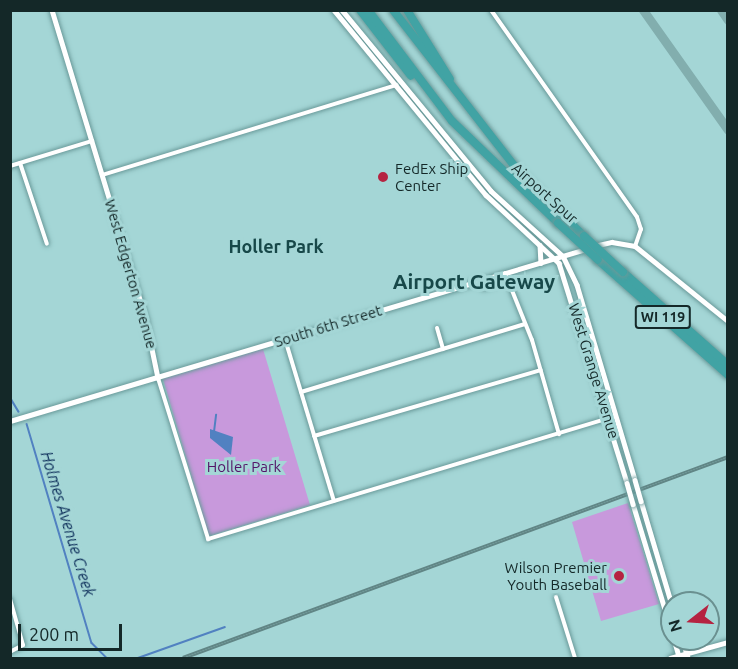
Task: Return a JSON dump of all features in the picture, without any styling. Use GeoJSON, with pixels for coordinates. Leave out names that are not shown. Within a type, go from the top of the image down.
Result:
{"type":"FeatureCollection","features":[{"type":"Feature","properties":{"kind":"highway"},"geometry":{"type":"LineString","coordinates":[[354,10],[452,121]]}},
{"type":"Feature","properties":{"kind":"highway"},"geometry":{"type":"LineString","coordinates":[[360,10],[389,48]]}},
{"type":"Feature","properties":{"kind":"highway","name":"Airport Spur"},"geometry":{"type":"LineString","coordinates":[[368,10],[452,121],[598,260],[728,375]]}},
{"type":"Feature","properties":{"kind":"highway","name":"Airport Spur"},"geometry":{"type":"LineString","coordinates":[[393,10],[522,176],[623,272],[728,365]]}},
{"type":"Feature","properties":{"kind":"highway"},"geometry":{"type":"LineString","coordinates":[[407,10],[470,110]]}},
{"type":"Feature","properties":{"kind":"street","name":"West Edgerton Avenue"},"geometry":{"type":"LineString","coordinates":[[52,10],[102,175],[158,378],[208,538],[334,501]]}},
{"type":"Feature","properties":{"kind":"street","name":"West Grange Avenue"},"geometry":{"type":"LineString","coordinates":[[334,10],[477,184],[556,258],[569,287],[660,591]]}},
{"type":"Feature","properties":{"kind":"street","name":"West Grange Avenue"},"geometry":{"type":"LineString","coordinates":[[342,10],[482,180],[563,256],[577,285],[668,591]]}},
{"type":"Feature","properties":{"kind":"street"},"geometry":{"type":"LineString","coordinates":[[491,10],[637,217],[640,232],[635,246],[728,321]]}},
{"type":"Feature","properties":{"kind":"street"},"geometry":{"type":"LineString","coordinates":[[102,175],[402,83]]}},
{"type":"Feature","properties":{"kind":"street"},"geometry":{"type":"LineString","coordinates":[[413,106],[418,102]]}},
{"type":"Feature","properties":{"kind":"street"},"geometry":{"type":"LineString","coordinates":[[10,166],[92,141]]}},
{"type":"Feature","properties":{"kind":"street"},"geometry":{"type":"LineString","coordinates":[[21,163],[47,244]]}},
{"type":"Feature","properties":{"kind":"street"},"geometry":{"type":"LineString","coordinates":[[477,184],[482,180]]}},
{"type":"Feature","properties":{"kind":"street","name":"South 6th Street"},"geometry":{"type":"LineString","coordinates":[[10,421],[612,242],[635,246]]}},
{"type":"Feature","properties":{"kind":"street"},"geometry":{"type":"LineString","coordinates":[[539,243],[542,262]]}},
{"type":"Feature","properties":{"kind":"street"},"geometry":{"type":"LineString","coordinates":[[506,273],[541,370],[559,434]]}},
{"type":"Feature","properties":{"kind":"street"},"geometry":{"type":"LineString","coordinates":[[477,282],[483,288],[508,281]]}},
{"type":"Feature","properties":{"kind":"street"},"geometry":{"type":"LineString","coordinates":[[569,287],[577,285]]}},
{"type":"Feature","properties":{"kind":"street"},"geometry":{"type":"LineString","coordinates":[[301,392],[525,324]]}},
{"type":"Feature","properties":{"kind":"street"},"geometry":{"type":"LineString","coordinates":[[437,327],[444,349]]}},
{"type":"Feature","properties":{"kind":"street"},"geometry":{"type":"LineString","coordinates":[[285,339],[334,501],[616,416]]}},
{"type":"Feature","properties":{"kind":"street"},"geometry":{"type":"LineString","coordinates":[[588,352],[596,350]]}},
{"type":"Feature","properties":{"kind":"street"},"geometry":{"type":"LineString","coordinates":[[314,436],[541,370]]}},
{"type":"Feature","properties":{"kind":"street"},"geometry":{"type":"LineString","coordinates":[[655,574],[662,572]]}},
{"type":"Feature","properties":{"kind":"street"},"geometry":{"type":"LineString","coordinates":[[556,597],[574,658]]}},
{"type":"Feature","properties":{"kind":"street"},"geometry":{"type":"LineString","coordinates":[[10,599],[22,647],[10,652]]}},
{"type":"Feature","properties":{"kind":"street"},"geometry":{"type":"LineString","coordinates":[[670,658],[687,656],[728,642]]}},
{"type":"Feature","properties":{"kind":"green space","name":"Holler Park"},"geometry":{"type":"Polygon","coordinates":[[[263,349],[310,505],[209,536],[163,379],[263,349]]]}},
{"type":"Feature","properties":{"kind":"green space","name":"Wilson Premier Youth Baseball"},"geometry":{"type":"Polygon","coordinates":[[[628,503],[659,604],[601,621],[572,522],[628,503]]]}},
{"type":"Feature","properties":{"kind":"water"},"geometry":{"type":"Polygon","coordinates":[[[210,429],[233,437],[231,455],[210,438],[210,429]]]}},
{"type":"Feature","properties":{"kind":"waterway","name":"Holmes Avenue Creek"},"geometry":{"type":"LineString","coordinates":[[10,397],[19,412]]}},
{"type":"Feature","properties":{"kind":"waterway"},"geometry":{"type":"LineString","coordinates":[[214,432],[216,415]]}},
{"type":"Feature","properties":{"kind":"waterway","name":"Holmes Avenue Creek"},"geometry":{"type":"LineString","coordinates":[[27,424],[92,643],[107,658]]}},
{"type":"Feature","properties":{"kind":"waterway","name":"Holmes Avenue Creek"},"geometry":{"type":"LineString","coordinates":[[138,658],[225,627]]}},
{"type":"Feature","properties":{"kind":"taxiway"},"geometry":{"type":"LineString","coordinates":[[643,10],[728,130]]}},
{"type":"Feature","properties":{"kind":"taxiway"},"geometry":{"type":"LineString","coordinates":[[721,10],[728,20]]}},
{"type":"Feature","properties":{"kind":"railway"},"geometry":{"type":"LineString","coordinates":[[183,658],[728,457]]}},
{"type":"Feature","properties":{"kind":"place","name":"FedEx Ship Center"},"geometry":{"type":"Point","coordinates":[383,177]}},
{"type":"Feature","properties":{"kind":"place","name":"Wilson Premier Youth Baseball"},"geometry":{"type":"Point","coordinates":[619,576]}},
{"type":"Feature","properties":{"kind":"district","name":"Holler Park"},"geometry":{"type":"Point","coordinates":[276,246]}},
{"type":"Feature","properties":{"kind":"district","name":"Airport Gateway"},"geometry":{"type":"Point","coordinates":[474,281]}}]}
